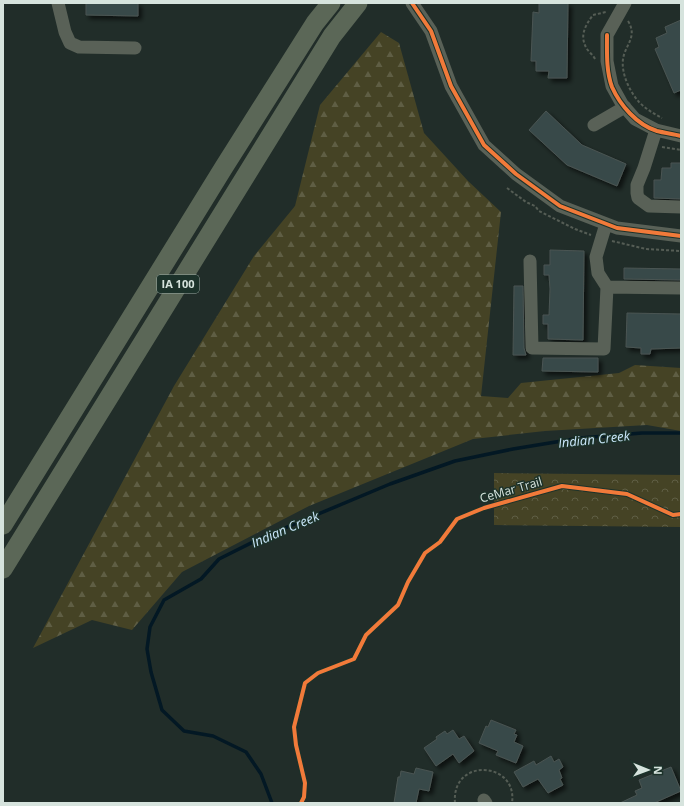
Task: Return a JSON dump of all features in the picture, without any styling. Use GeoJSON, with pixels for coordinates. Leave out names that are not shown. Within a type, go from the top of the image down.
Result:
{"type":"FeatureCollection","features":[{"type":"Feature","properties":{"kind":"highway","name":"IA 100"},"geometry":{"type":"LineString","coordinates":[[3,525],[224,166],[315,23],[331,3]]}},
{"type":"Feature","properties":{"kind":"highway","name":"IA 100"},"geometry":{"type":"LineString","coordinates":[[3,569],[332,36],[358,3]]}},
{"type":"Feature","properties":{"kind":"street"},"geometry":{"type":"LineString","coordinates":[[58,3],[65,32],[70,43],[79,47],[135,48]]}},
{"type":"Feature","properties":{"kind":"street"},"geometry":{"type":"LineString","coordinates":[[412,3],[431,31],[451,86],[484,145],[516,174],[560,206],[606,224],[617,228],[681,236]]}},
{"type":"Feature","properties":{"kind":"street"},"geometry":{"type":"LineString","coordinates":[[625,3],[606,35],[607,61],[612,86],[625,107],[635,119],[656,130],[681,136]]}},
{"type":"Feature","properties":{"kind":"street"},"geometry":{"type":"LineString","coordinates":[[594,125],[625,107]]}},
{"type":"Feature","properties":{"kind":"street"},"geometry":{"type":"LineString","coordinates":[[656,130],[637,185],[638,198],[649,206],[681,206]]}},
{"type":"Feature","properties":{"kind":"street"},"geometry":{"type":"LineString","coordinates":[[530,261],[532,348],[604,348],[607,287],[598,273],[596,257],[606,224]]}},
{"type":"Feature","properties":{"kind":"street"},"geometry":{"type":"LineString","coordinates":[[607,287],[681,288]]}},
{"type":"Feature","properties":{"kind":"path"},"geometry":{"type":"LineString","coordinates":[[455,803],[454,796],[456,788],[462,778],[471,772],[482,769],[493,771],[503,777],[511,788],[513,796],[512,803]]}},
{"type":"Feature","properties":{"kind":"green space"},"geometry":{"type":"Polygon","coordinates":[[[381,32],[399,43],[424,133],[468,181],[501,212],[481,396],[508,398],[521,383],[619,373],[635,365],[681,368],[681,431],[647,425],[545,431],[473,439],[309,506],[182,572],[132,630],[92,620],[33,648],[174,386],[254,256],[295,206],[320,105],[381,32]]]}},
{"type":"Feature","properties":{"kind":"green space"},"geometry":{"type":"Polygon","coordinates":[[[494,473],[681,475],[681,527],[494,525],[494,473]]]}},
{"type":"Feature","properties":{"kind":"building"},"geometry":{"type":"Polygon","coordinates":[[[86,3],[138,3],[138,16],[86,15],[86,3]]]}},
{"type":"Feature","properties":{"kind":"building"},"geometry":{"type":"Polygon","coordinates":[[[539,3],[568,3],[567,78],[548,78],[549,71],[536,71],[536,61],[531,61],[533,12],[539,13],[539,3]]]}},
{"type":"Feature","properties":{"kind":"building"},"geometry":{"type":"Polygon","coordinates":[[[681,20],[681,90],[674,93],[655,49],[659,47],[656,38],[667,33],[665,27],[681,20]]]}},
{"type":"Feature","properties":{"kind":"building"},"geometry":{"type":"Polygon","coordinates":[[[546,111],[582,145],[626,164],[617,186],[567,165],[529,130],[546,111]]]}},
{"type":"Feature","properties":{"kind":"building"},"geometry":{"type":"Polygon","coordinates":[[[671,163],[681,163],[681,199],[654,198],[654,180],[661,180],[662,168],[671,168],[671,163]]]}},
{"type":"Feature","properties":{"kind":"building"},"geometry":{"type":"Polygon","coordinates":[[[550,250],[584,251],[583,340],[548,339],[548,324],[543,324],[543,315],[549,315],[550,289],[549,275],[544,275],[544,265],[550,265],[550,250]]]}},
{"type":"Feature","properties":{"kind":"building"},"geometry":{"type":"Polygon","coordinates":[[[624,268],[681,269],[681,280],[624,279],[624,268]]]}},
{"type":"Feature","properties":{"kind":"building"},"geometry":{"type":"Polygon","coordinates":[[[514,286],[523,286],[524,348],[526,355],[513,355],[514,286]]]}},
{"type":"Feature","properties":{"kind":"building"},"geometry":{"type":"Polygon","coordinates":[[[627,313],[681,314],[681,348],[651,349],[650,354],[641,354],[641,348],[626,347],[627,313]]]}},
{"type":"Feature","properties":{"kind":"building"},"geometry":{"type":"Polygon","coordinates":[[[543,358],[598,358],[598,372],[542,371],[543,358]]]}},
{"type":"Feature","properties":{"kind":"building"},"geometry":{"type":"Polygon","coordinates":[[[491,720],[516,730],[514,734],[517,735],[514,742],[523,746],[516,763],[496,755],[498,751],[479,743],[486,726],[488,727],[491,720]]]}},
{"type":"Feature","properties":{"kind":"building"},"geometry":{"type":"Polygon","coordinates":[[[453,730],[459,739],[464,736],[474,751],[459,763],[453,754],[436,766],[424,748],[445,731],[447,734],[453,730]]]}},
{"type":"Feature","properties":{"kind":"building"},"geometry":{"type":"Polygon","coordinates":[[[551,756],[554,762],[559,759],[563,767],[559,770],[562,778],[560,779],[563,785],[548,793],[538,779],[523,787],[514,772],[534,761],[536,765],[551,756]]]}},
{"type":"Feature","properties":{"kind":"building"},"geometry":{"type":"Polygon","coordinates":[[[671,767],[681,791],[654,803],[620,803],[637,795],[635,791],[642,788],[639,780],[671,767]]]}},
{"type":"Feature","properties":{"kind":"building"},"geometry":{"type":"Polygon","coordinates":[[[416,768],[433,772],[429,791],[419,789],[416,803],[394,803],[398,777],[400,777],[401,771],[414,774],[416,768]]]}},
{"type":"Feature","properties":{"kind":"waterway","name":"Indian Creek"},"geometry":{"type":"LineString","coordinates":[[272,803],[261,774],[246,752],[213,736],[184,731],[162,710],[151,672],[147,649],[150,627],[164,600],[201,579],[219,559],[261,538],[390,484],[455,461],[513,449],[580,438],[642,433],[681,433]]}},
{"type":"Feature","properties":{"kind":"cycle path"},"geometry":{"type":"LineString","coordinates":[[412,3],[431,31],[451,86],[484,145],[516,174],[560,206],[617,228],[681,236]]}},
{"type":"Feature","properties":{"kind":"cycle path"},"geometry":{"type":"LineString","coordinates":[[607,35],[607,61],[610,81],[615,94],[624,107],[636,119],[650,128],[681,136]]}},
{"type":"Feature","properties":{"kind":"cycle path","name":"CeMar Trail"},"geometry":{"type":"LineString","coordinates":[[301,803],[304,797],[305,783],[296,745],[294,727],[305,683],[318,673],[354,659],[366,635],[398,605],[408,582],[425,553],[440,542],[457,519],[484,508],[562,486],[627,494],[673,515],[681,514]]}}]}
